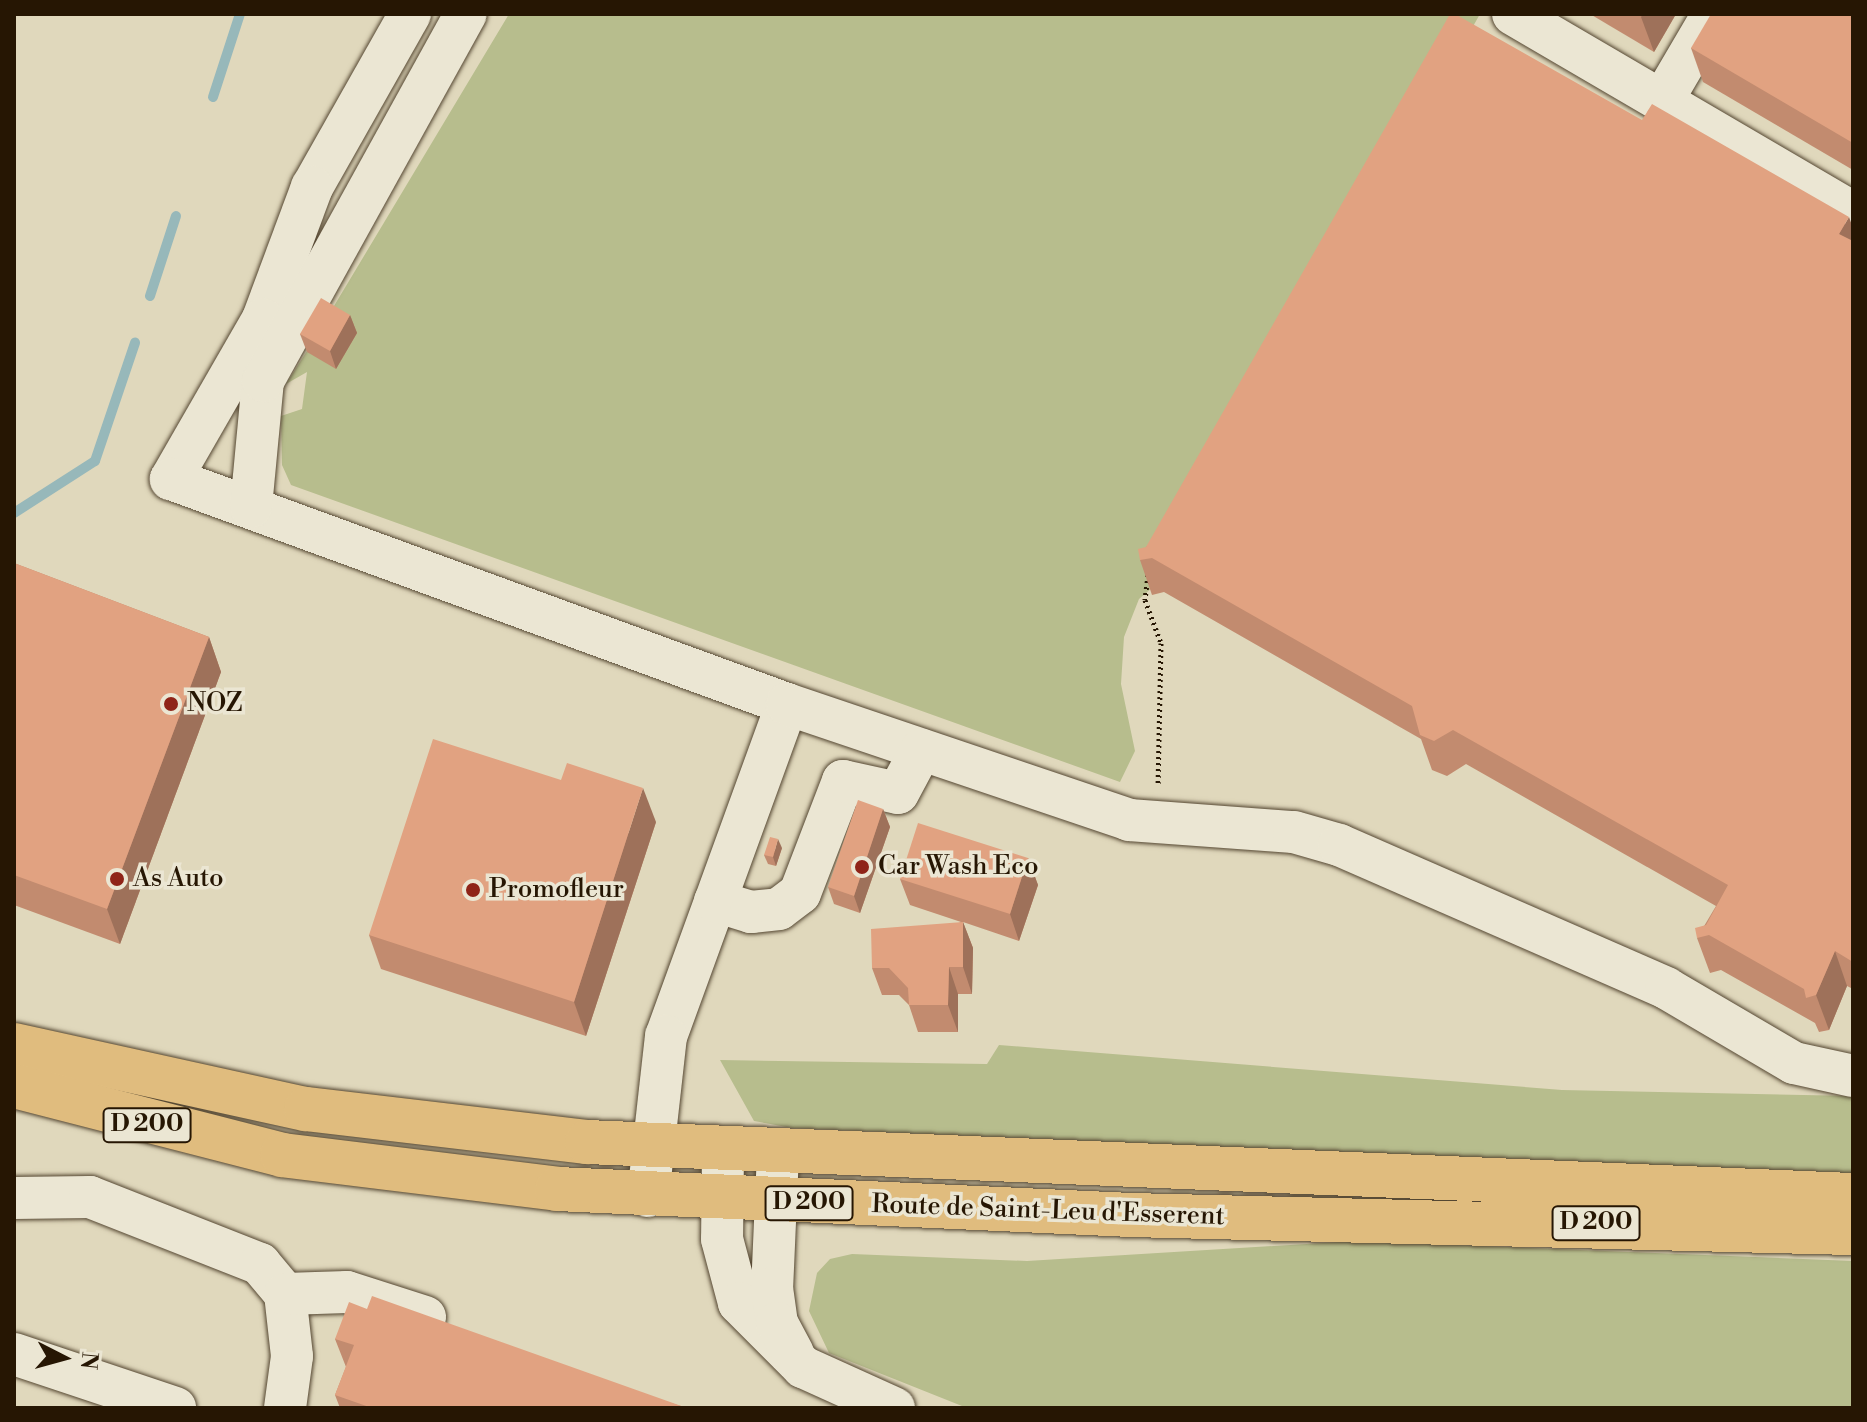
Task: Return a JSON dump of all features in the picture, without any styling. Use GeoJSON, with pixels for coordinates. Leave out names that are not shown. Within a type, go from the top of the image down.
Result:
{"type":"FeatureCollection","features":[{"type":"Feature","properties":{"kind":"main road","name":"Route de Saint-Leu d'Esserent"},"geometry":{"type":"LineString","coordinates":[[14,1045],[306,1109],[650,1147],[1853,1195]]}},
{"type":"Feature","properties":{"kind":"main road","name":"Route de Saint-Leu d'Esserent"},"geometry":{"type":"LineString","coordinates":[[14,1086],[282,1155],[451,1179],[648,1196],[1853,1233]]}},
{"type":"Feature","properties":{"kind":"street"},"geometry":{"type":"LineString","coordinates":[[410,14],[312,187],[263,319],[171,479],[787,704],[1157,827],[1272,830],[1339,845],[1666,988],[1794,1063],[1853,1076]]}},
{"type":"Feature","properties":{"kind":"street"},"geometry":{"type":"LineString","coordinates":[[251,507],[263,381],[466,14]]}},
{"type":"Feature","properties":{"kind":"street"},"geometry":{"type":"LineString","coordinates":[[1513,14],[1853,213]]}},
{"type":"Feature","properties":{"kind":"street"},"geometry":{"type":"LineString","coordinates":[[1662,101],[1713,14]]}},
{"type":"Feature","properties":{"kind":"street"},"geometry":{"type":"LineString","coordinates":[[648,1196],[650,1147],[666,1036],[787,704]]}},
{"type":"Feature","properties":{"kind":"street"},"geometry":{"type":"LineString","coordinates":[[715,901],[751,912],[779,909],[800,893],[843,781],[898,793],[921,750]]}},
{"type":"Feature","properties":{"kind":"street"},"geometry":{"type":"LineString","coordinates":[[723,1150],[721,1199],[725,1261],[739,1303],[803,1367],[894,1408]]}},
{"type":"Feature","properties":{"kind":"street"},"geometry":{"type":"LineString","coordinates":[[778,1153],[775,1309],[803,1367]]}},
{"type":"Feature","properties":{"kind":"street"},"geometry":{"type":"LineString","coordinates":[[14,1198],[90,1197],[260,1264],[285,1294],[292,1332],[285,1408]]}},
{"type":"Feature","properties":{"kind":"street"},"geometry":{"type":"LineString","coordinates":[[285,1294],[356,1294],[461,1330]]}},
{"type":"Feature","properties":{"kind":"street"},"geometry":{"type":"LineString","coordinates":[[14,1354],[175,1408]]}},
{"type":"Feature","properties":{"kind":"path"},"geometry":{"type":"LineString","coordinates":[[1149,570],[1145,600],[1161,643],[1157,827]]}},
{"type":"Feature","properties":{"kind":"green space"},"geometry":{"type":"Polygon","coordinates":[[[509,14],[1480,14],[1159,582],[1139,599],[1124,637],[1121,684],[1135,751],[1120,782],[291,485],[282,465],[281,416],[302,409],[307,372],[286,384],[307,351],[336,368],[328,316],[509,14]]]}},
{"type":"Feature","properties":{"kind":"green space"},"geometry":{"type":"Polygon","coordinates":[[[999,1045],[1562,1090],[1853,1096],[1853,1175],[792,1128],[754,1121],[720,1060],[987,1064],[999,1045]]]}},
{"type":"Feature","properties":{"kind":"green space"},"geometry":{"type":"Polygon","coordinates":[[[1356,1241],[1853,1261],[1853,1408],[967,1408],[829,1353],[809,1311],[817,1273],[830,1259],[852,1254],[1027,1261],[1356,1241]]]}},
{"type":"Feature","properties":{"kind":"building"},"geometry":{"type":"Polygon","coordinates":[[[1450,14],[1455,14],[1642,120],[1652,104],[1849,217],[1839,234],[1853,241],[1853,962],[1835,951],[1816,995],[1806,998],[1804,989],[1709,935],[1697,938],[1695,928],[1706,925],[1728,885],[1453,730],[1434,741],[1420,735],[1412,706],[1152,558],[1140,560],[1138,549],[1146,547],[1450,14]]]}},
{"type":"Feature","properties":{"kind":"building"},"geometry":{"type":"Polygon","coordinates":[[[1711,14],[1853,14],[1853,143],[1691,48],[1711,14]]]}},
{"type":"Feature","properties":{"kind":"building"},"geometry":{"type":"Polygon","coordinates":[[[321,298],[350,315],[330,351],[300,334],[321,298]]]}},
{"type":"Feature","properties":{"kind":"building"},"geometry":{"type":"Polygon","coordinates":[[[14,563],[209,637],[107,909],[14,875],[14,563]]]}},
{"type":"Feature","properties":{"kind":"building"},"geometry":{"type":"Polygon","coordinates":[[[433,739],[561,780],[567,763],[643,788],[574,1002],[369,935],[433,739]]]}},
{"type":"Feature","properties":{"kind":"building"},"geometry":{"type":"Polygon","coordinates":[[[858,800],[883,809],[854,896],[828,887],[858,800]]]}},
{"type":"Feature","properties":{"kind":"building"},"geometry":{"type":"Polygon","coordinates":[[[918,823],[1028,858],[1010,914],[900,879],[918,823]]]}},
{"type":"Feature","properties":{"kind":"building"},"geometry":{"type":"Polygon","coordinates":[[[770,837],[778,839],[773,857],[764,855],[770,837]]]}},
{"type":"Feature","properties":{"kind":"building"},"geometry":{"type":"Polygon","coordinates":[[[963,922],[963,967],[949,967],[948,1005],[909,1005],[908,988],[889,968],[872,968],[871,929],[963,922]]]}},
{"type":"Feature","properties":{"kind":"building"},"geometry":{"type":"Polygon","coordinates":[[[372,1296],[687,1408],[372,1408],[335,1395],[354,1345],[335,1339],[349,1302],[367,1309],[372,1296]]]}},
{"type":"Feature","properties":{"kind":"waterway"},"geometry":{"type":"LineString","coordinates":[[213,97],[240,14]]}},
{"type":"Feature","properties":{"kind":"waterway"},"geometry":{"type":"LineString","coordinates":[[150,296],[176,216]]}},
{"type":"Feature","properties":{"kind":"waterway"},"geometry":{"type":"LineString","coordinates":[[14,513],[95,461],[135,343]]}},
{"type":"Feature","properties":{"kind":"place","name":"NOZ"},"geometry":{"type":"Point","coordinates":[171,704]}},
{"type":"Feature","properties":{"kind":"place","name":"Car Wash Eco"},"geometry":{"type":"Point","coordinates":[862,867]}},
{"type":"Feature","properties":{"kind":"place","name":"As Auto"},"geometry":{"type":"Point","coordinates":[117,879]}},
{"type":"Feature","properties":{"kind":"place","name":"Promofleur"},"geometry":{"type":"Point","coordinates":[473,890]}}]}
